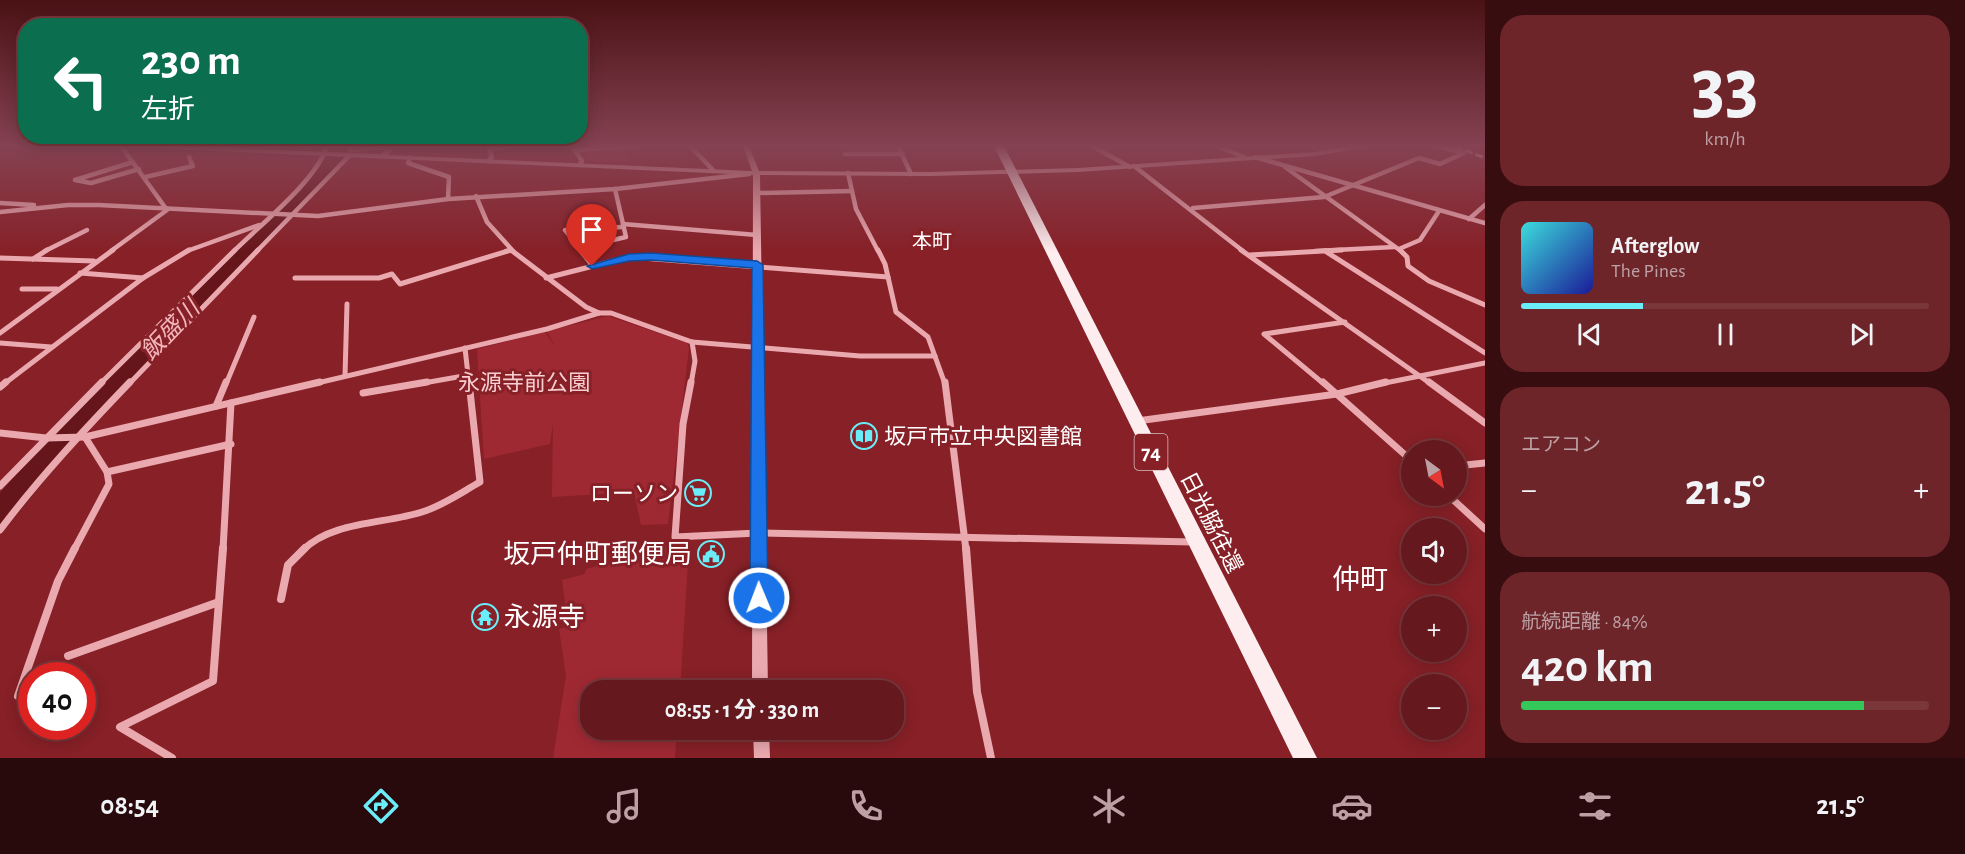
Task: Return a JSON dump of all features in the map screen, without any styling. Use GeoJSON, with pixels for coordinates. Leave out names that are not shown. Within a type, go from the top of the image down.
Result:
{"type":"FeatureCollection","features":[{"type":"Feature","properties":{"kind":"main road","name":"日光脇往還"},"geometry":{"type":"LineString","coordinates":[[1018,181],[1305,758]]}},
{"type":"Feature","properties":{"kind":"street"},"geometry":{"type":"LineString","coordinates":[[148,181],[166,207]]}},
{"type":"Feature","properties":{"kind":"street"},"geometry":{"type":"LineString","coordinates":[[0,486],[305,181]]}},
{"type":"Feature","properties":{"kind":"street"},"geometry":{"type":"LineString","coordinates":[[0,530],[27,494],[323,181]]}},
{"type":"Feature","properties":{"kind":"street"},"geometry":{"type":"LineString","coordinates":[[448,199],[449,181]]}},
{"type":"Feature","properties":{"kind":"street"},"geometry":{"type":"LineString","coordinates":[[0,212],[68,205],[166,207],[318,216],[476,196],[615,189],[684,181]]}},
{"type":"Feature","properties":{"kind":"street"},"geometry":{"type":"LineString","coordinates":[[757,181],[760,680]]}},
{"type":"Feature","properties":{"kind":"street"},"geometry":{"type":"LineString","coordinates":[[850,181],[856,209],[885,264],[896,312],[928,338],[944,377],[965,536],[977,692],[991,758]]}},
{"type":"Feature","properties":{"kind":"street"},"geometry":{"type":"LineString","coordinates":[[1154,181],[1192,208],[1250,255],[1420,374],[1485,423]]}},
{"type":"Feature","properties":{"kind":"street"},"geometry":{"type":"LineString","coordinates":[[1304,181],[1407,257],[1408,266],[1418,275],[1485,305]]}},
{"type":"Feature","properties":{"kind":"street"},"geometry":{"type":"LineString","coordinates":[[1338,181],[1485,223]]}},
{"type":"Feature","properties":{"kind":"street"},"geometry":{"type":"LineString","coordinates":[[1192,208],[1324,197],[1360,181]]}},
{"type":"Feature","properties":{"kind":"street"},"geometry":{"type":"LineString","coordinates":[[578,248],[626,237],[615,189]]}},
{"type":"Feature","properties":{"kind":"street"},"geometry":{"type":"LineString","coordinates":[[758,193],[852,191]]}},
{"type":"Feature","properties":{"kind":"street"},"geometry":{"type":"LineString","coordinates":[[476,196],[487,222],[511,250],[546,278],[599,313]]}},
{"type":"Feature","properties":{"kind":"street"},"geometry":{"type":"LineString","coordinates":[[0,203],[36,205],[33,208]]}},
{"type":"Feature","properties":{"kind":"street"},"geometry":{"type":"LineString","coordinates":[[1469,219],[1485,205]]}},
{"type":"Feature","properties":{"kind":"street"},"geometry":{"type":"LineString","coordinates":[[0,333],[167,210],[166,207]]}},
{"type":"Feature","properties":{"kind":"street"},"geometry":{"type":"LineString","coordinates":[[1250,255],[1414,246],[1421,240],[1439,211]]}},
{"type":"Feature","properties":{"kind":"street"},"geometry":{"type":"LineString","coordinates":[[0,387],[143,278],[194,248],[261,225]]}},
{"type":"Feature","properties":{"kind":"street"},"geometry":{"type":"LineString","coordinates":[[592,266],[564,230],[622,226],[757,235]]}},
{"type":"Feature","properties":{"kind":"street"},"geometry":{"type":"LineString","coordinates":[[32,259],[61,241],[87,230]]}},
{"type":"Feature","properties":{"kind":"street"},"geometry":{"type":"LineString","coordinates":[[296,279],[379,278],[392,274],[400,284],[511,250]]}},
{"type":"Feature","properties":{"kind":"street"},"geometry":{"type":"LineString","coordinates":[[1325,251],[1485,353]]}},
{"type":"Feature","properties":{"kind":"street"},"geometry":{"type":"LineString","coordinates":[[546,278],[629,257],[651,256],[888,277]]}},
{"type":"Feature","properties":{"kind":"street"},"geometry":{"type":"LineString","coordinates":[[0,258],[95,261]]}},
{"type":"Feature","properties":{"kind":"street"},"geometry":{"type":"LineString","coordinates":[[80,273],[143,278]]}},
{"type":"Feature","properties":{"kind":"street"},"geometry":{"type":"LineString","coordinates":[[22,290],[57,289]]}},
{"type":"Feature","properties":{"kind":"street"},"geometry":{"type":"LineString","coordinates":[[345,376],[347,304]]}},
{"type":"Feature","properties":{"kind":"street"},"geometry":{"type":"LineString","coordinates":[[0,433],[46,438],[81,437],[547,329],[599,313],[622,316],[692,342],[860,356],[935,356]]}},
{"type":"Feature","properties":{"kind":"street"},"geometry":{"type":"LineString","coordinates":[[216,406],[254,317]]}},
{"type":"Feature","properties":{"kind":"street"},"geometry":{"type":"LineString","coordinates":[[1345,322],[1264,334],[1337,394],[1401,451]]}},
{"type":"Feature","properties":{"kind":"street"},"geometry":{"type":"LineString","coordinates":[[692,342],[695,361],[683,424],[675,537],[758,533],[1197,542]]}},
{"type":"Feature","properties":{"kind":"street"},"geometry":{"type":"LineString","coordinates":[[0,344],[52,348]]}},
{"type":"Feature","properties":{"kind":"street"},"geometry":{"type":"LineString","coordinates":[[281,599],[288,565],[310,543],[341,530],[424,512],[465,493],[480,482],[465,348]]}},
{"type":"Feature","properties":{"kind":"street"},"geometry":{"type":"LineString","coordinates":[[1136,421],[1337,394],[1420,374],[1485,363]]}},
{"type":"Feature","properties":{"kind":"street"},"geometry":{"type":"LineString","coordinates":[[363,393],[469,375]]}},
{"type":"Feature","properties":{"kind":"street"},"geometry":{"type":"LineString","coordinates":[[172,758],[120,727],[213,681],[216,603],[231,444],[231,403]]}},
{"type":"Feature","properties":{"kind":"street"},"geometry":{"type":"LineString","coordinates":[[30,662],[58,581],[109,484],[107,472],[81,437]]}},
{"type":"Feature","properties":{"kind":"street"},"geometry":{"type":"LineString","coordinates":[[107,472],[231,444]]}},
{"type":"Feature","properties":{"kind":"street"},"geometry":{"type":"LineString","coordinates":[[1467,465],[1485,463]]}},
{"type":"Feature","properties":{"kind":"street"},"geometry":{"type":"LineString","coordinates":[[1460,506],[1485,529]]}},
{"type":"Feature","properties":{"kind":"street"},"geometry":{"type":"LineString","coordinates":[[68,656],[216,603]]}},
{"type":"Feature","properties":{"kind":"street"},"geometry":{"type":"LineString","coordinates":[[761,740],[762,758]]}},
{"type":"Feature","properties":{"kind":"green space","name":"永源寺前公園"},"geometry":{"type":"Polygon","coordinates":[[[608,316],[687,343],[689,348],[668,524],[641,525],[634,492],[552,497],[553,423],[550,444],[484,459],[477,349],[545,332],[555,347],[547,331],[608,316]]]}},
{"type":"Feature","properties":{"kind":"green space"},"geometry":{"type":"Polygon","coordinates":[[[667,545],[668,547],[689,546],[681,680],[580,680],[580,740],[676,740],[675,758],[553,758],[566,676],[559,629],[568,626],[562,580],[585,574],[586,569],[601,565],[600,552],[667,545]]]}},
{"type":"Feature","properties":{"kind":"waterway","name":"飯盛川"},"geometry":{"type":"LineString","coordinates":[[0,514],[55,448],[314,181]]}},
{"type":"Feature","properties":{"kind":"place","name":"坂戸市立中央図書館"},"geometry":{"type":"Point","coordinates":[864,436]}},
{"type":"Feature","properties":{"kind":"place","name":"ローソン"},"geometry":{"type":"Point","coordinates":[698,493]}},
{"type":"Feature","properties":{"kind":"place","name":"坂戸仲町郵便局"},"geometry":{"type":"Point","coordinates":[711,554]}},
{"type":"Feature","properties":{"kind":"place","name":"永源寺"},"geometry":{"type":"Point","coordinates":[485,617]}},
{"type":"Feature","properties":{"kind":"district","name":"本町"},"geometry":{"type":"Point","coordinates":[932,241]}},
{"type":"Feature","properties":{"kind":"district","name":"仲町"},"geometry":{"type":"Point","coordinates":[1360,579]}},
{"type":"Feature","properties":{"kind":"route"},"geometry":{"type":"LineString","coordinates":[[592,266],[629,257],[651,256],[757,265],[759,598]]}}]}
